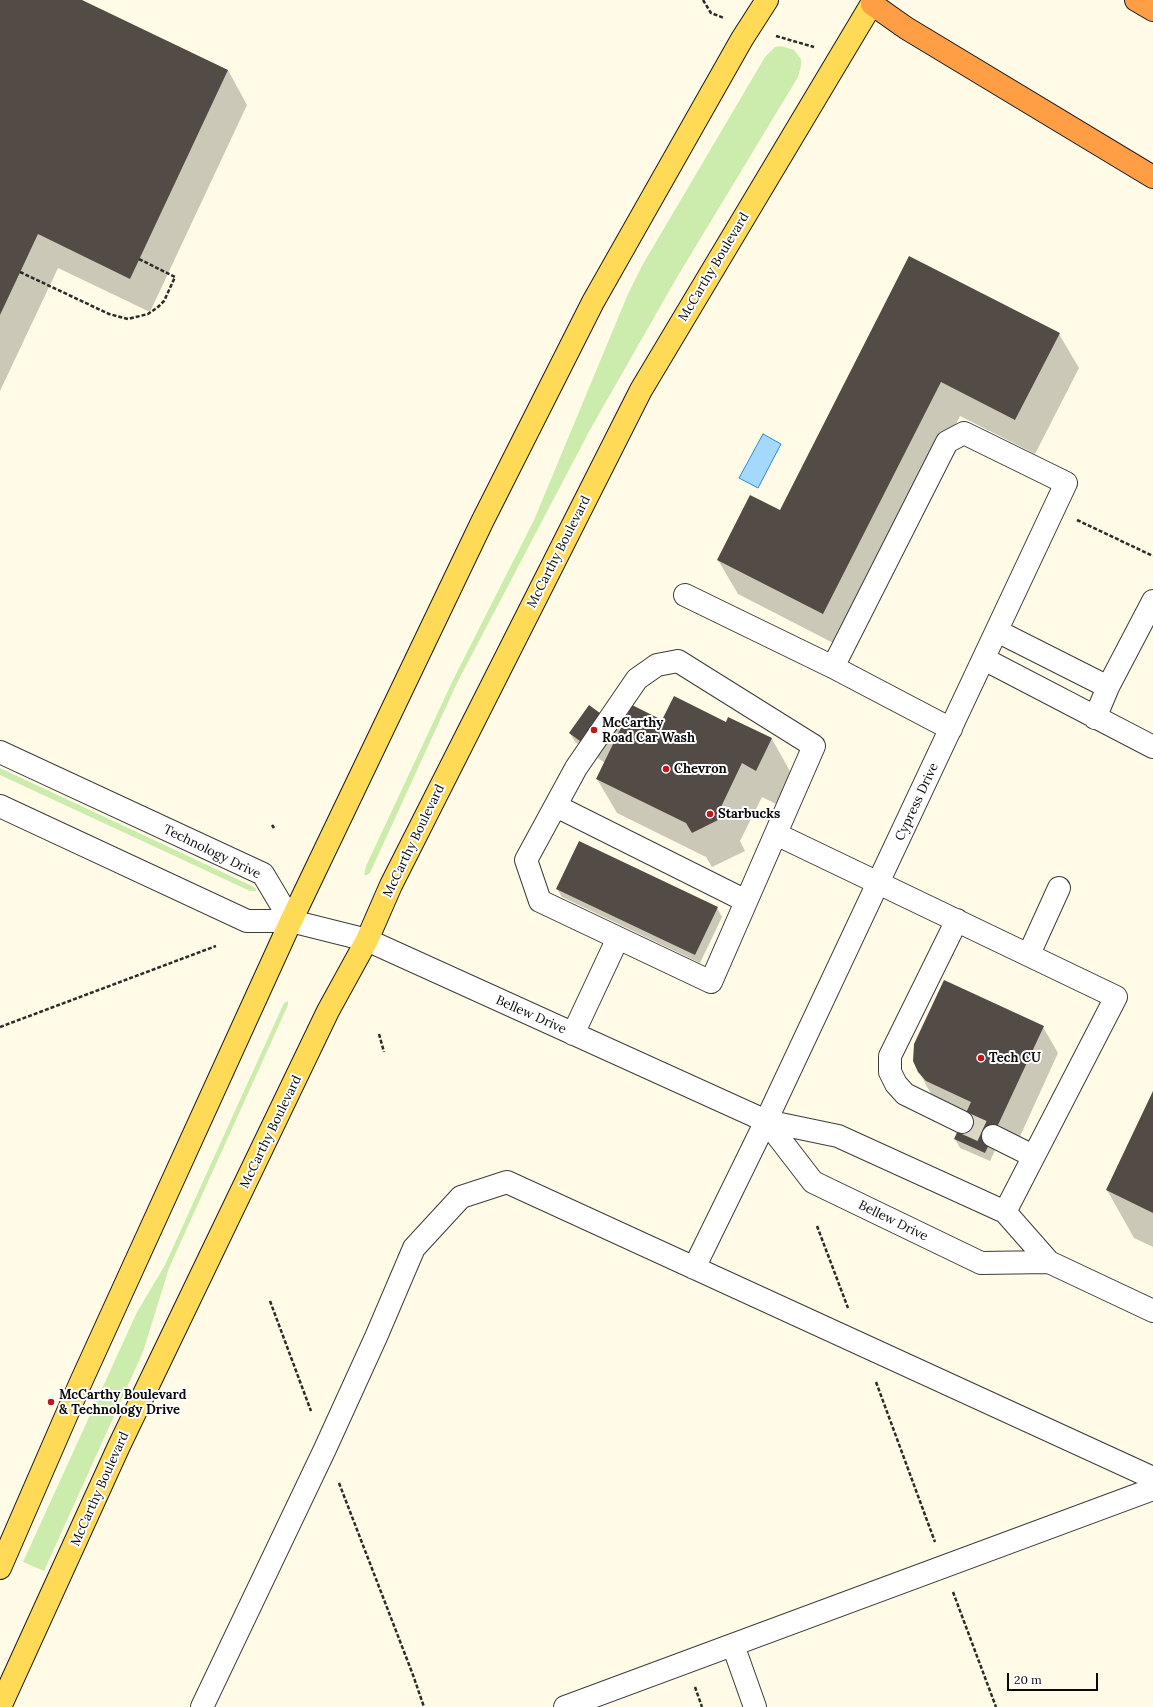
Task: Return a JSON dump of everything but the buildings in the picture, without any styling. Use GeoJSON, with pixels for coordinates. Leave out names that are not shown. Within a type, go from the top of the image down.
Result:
{"type":"FeatureCollection","features":[{"type":"Feature","properties":{"kind":"highway"},"geometry":{"type":"LineString","coordinates":[[1136,0],[1153,10]]}},
{"type":"Feature","properties":{"kind":"highway"},"geometry":{"type":"LineString","coordinates":[[870,1],[906,28],[1153,176]]}},
{"type":"Feature","properties":{"kind":"main road"},"geometry":{"type":"LineString","coordinates":[[0,1568],[80,1384],[291,921],[482,522],[593,302],[742,39],[767,0]]}},
{"type":"Feature","properties":{"kind":"main road","name":"McCarthy Boulevard"},"geometry":{"type":"LineString","coordinates":[[0,1707],[119,1446],[328,1011],[367,940],[391,885],[641,390],[870,1]]}},
{"type":"Feature","properties":{"kind":"street","name":"Cypress Drive"},"geometry":{"type":"LineString","coordinates":[[694,1268],[766,1121],[1066,483],[964,433],[947,442],[832,667]]}},
{"type":"Feature","properties":{"kind":"street"},"geometry":{"type":"LineString","coordinates":[[685,595],[832,667],[951,729]]}},
{"type":"Feature","properties":{"kind":"street"},"geometry":{"type":"LineString","coordinates":[[1095,718],[1108,687],[1153,601]]}},
{"type":"Feature","properties":{"kind":"street"},"geometry":{"type":"LineString","coordinates":[[997,632],[1108,687]]}},
{"type":"Feature","properties":{"kind":"street"},"geometry":{"type":"LineString","coordinates":[[984,659],[1153,747]]}},
{"type":"Feature","properties":{"kind":"street"},"geometry":{"type":"LineString","coordinates":[[678,661],[814,746],[776,834],[711,982],[540,901],[526,860],[576,768],[637,679],[657,665],[678,661]]}},
{"type":"Feature","properties":{"kind":"street","name":"Technology Drive"},"geometry":{"type":"LineString","coordinates":[[0,752],[263,874],[291,921]]}},
{"type":"Feature","properties":{"kind":"street"},"geometry":{"type":"LineString","coordinates":[[0,806],[247,921],[291,921]]}},
{"type":"Feature","properties":{"kind":"street"},"geometry":{"type":"LineString","coordinates":[[556,806],[746,901]]}},
{"type":"Feature","properties":{"kind":"street"},"geometry":{"type":"LineString","coordinates":[[776,834],[879,882],[1116,997],[1005,1212]]}},
{"type":"Feature","properties":{"kind":"street"},"geometry":{"type":"LineString","coordinates":[[1029,954],[1059,888]]}},
{"type":"Feature","properties":{"kind":"street"},"geometry":{"type":"LineString","coordinates":[[957,920],[890,1056],[890,1072],[896,1084],[905,1094],[962,1122]]}},
{"type":"Feature","properties":{"kind":"street","name":"Bellew Drive"},"geometry":{"type":"LineString","coordinates":[[291,921],[367,940],[766,1121],[838,1136],[1005,1212],[1049,1262],[1153,1310]]}},
{"type":"Feature","properties":{"kind":"street"},"geometry":{"type":"LineString","coordinates":[[573,1034],[618,938]]}},
{"type":"Feature","properties":{"kind":"street","name":"Bellew Drive"},"geometry":{"type":"LineString","coordinates":[[766,1121],[813,1182],[981,1263],[1049,1262]]}},
{"type":"Feature","properties":{"kind":"street"},"geometry":{"type":"LineString","coordinates":[[993,1136],[1033,1156]]}},
{"type":"Feature","properties":{"kind":"street"},"geometry":{"type":"LineString","coordinates":[[202,1707],[325,1448],[379,1330],[414,1248],[461,1197],[507,1182],[1153,1478]]}},
{"type":"Feature","properties":{"kind":"street"},"geometry":{"type":"LineString","coordinates":[[565,1707],[1153,1489]]}},
{"type":"Feature","properties":{"kind":"street"},"geometry":{"type":"LineString","coordinates":[[733,1645],[755,1707]]}},
{"type":"Feature","properties":{"kind":"path"},"geometry":{"type":"LineString","coordinates":[[20,272],[109,314],[128,319],[148,314],[158,308],[164,301],[176,277],[139,260]]}},
{"type":"Feature","properties":{"kind":"path"},"geometry":{"type":"LineString","coordinates":[[1054,509],[1153,556]]}},
{"type":"Feature","properties":{"kind":"path"},"geometry":{"type":"LineString","coordinates":[[0,1027],[216,946]]}},
{"type":"Feature","properties":{"kind":"path"},"geometry":{"type":"LineString","coordinates":[[379,1034],[384,1052]]}},
{"type":"Feature","properties":{"kind":"path"},"geometry":{"type":"LineString","coordinates":[[817,1226],[996,1707]]}},
{"type":"Feature","properties":{"kind":"path"},"geometry":{"type":"LineString","coordinates":[[270,1302],[424,1707]]}},
{"type":"Feature","properties":{"kind":"green space"},"geometry":{"type":"Polygon","coordinates":[[[781,46],[794,50],[801,59],[798,77],[676,279],[591,428],[457,683],[370,873],[364,875],[366,866],[453,680],[534,520],[628,294],[643,264],[765,57],[775,47],[781,46]]]}},
{"type":"Feature","properties":{"kind":"green space"},"geometry":{"type":"Polygon","coordinates":[[[0,768],[252,886],[256,889],[256,891],[250,891],[0,775],[0,768]]]}},
{"type":"Feature","properties":{"kind":"green space"},"geometry":{"type":"Polygon","coordinates":[[[288,1001],[288,1005],[169,1268],[143,1352],[44,1571],[23,1562],[137,1312],[165,1265],[284,1003],[288,1001]]]}},
{"type":"Feature","properties":{"kind":"water"},"geometry":{"type":"Polygon","coordinates":[[[763,434],[781,444],[758,488],[739,478],[763,434]]]}},
{"type":"Feature","properties":{"kind":"tunnel"},"geometry":{"type":"LineString","coordinates":[[962,1122],[993,1136]]}},
{"type":"Feature","properties":{"kind":"place","name":"McCarthy Road Car Wash"},"geometry":{"type":"Point","coordinates":[594,730]}},
{"type":"Feature","properties":{"kind":"place","name":"Chevron"},"geometry":{"type":"Point","coordinates":[666,769]}},
{"type":"Feature","properties":{"kind":"place","name":"Starbucks"},"geometry":{"type":"Point","coordinates":[710,814]}},
{"type":"Feature","properties":{"kind":"place","name":"Tech CU"},"geometry":{"type":"Point","coordinates":[981,1058]}},
{"type":"Feature","properties":{"kind":"place","name":"McCarthy Boulevard & Technology Drive"},"geometry":{"type":"Point","coordinates":[51,1402]}}]}
